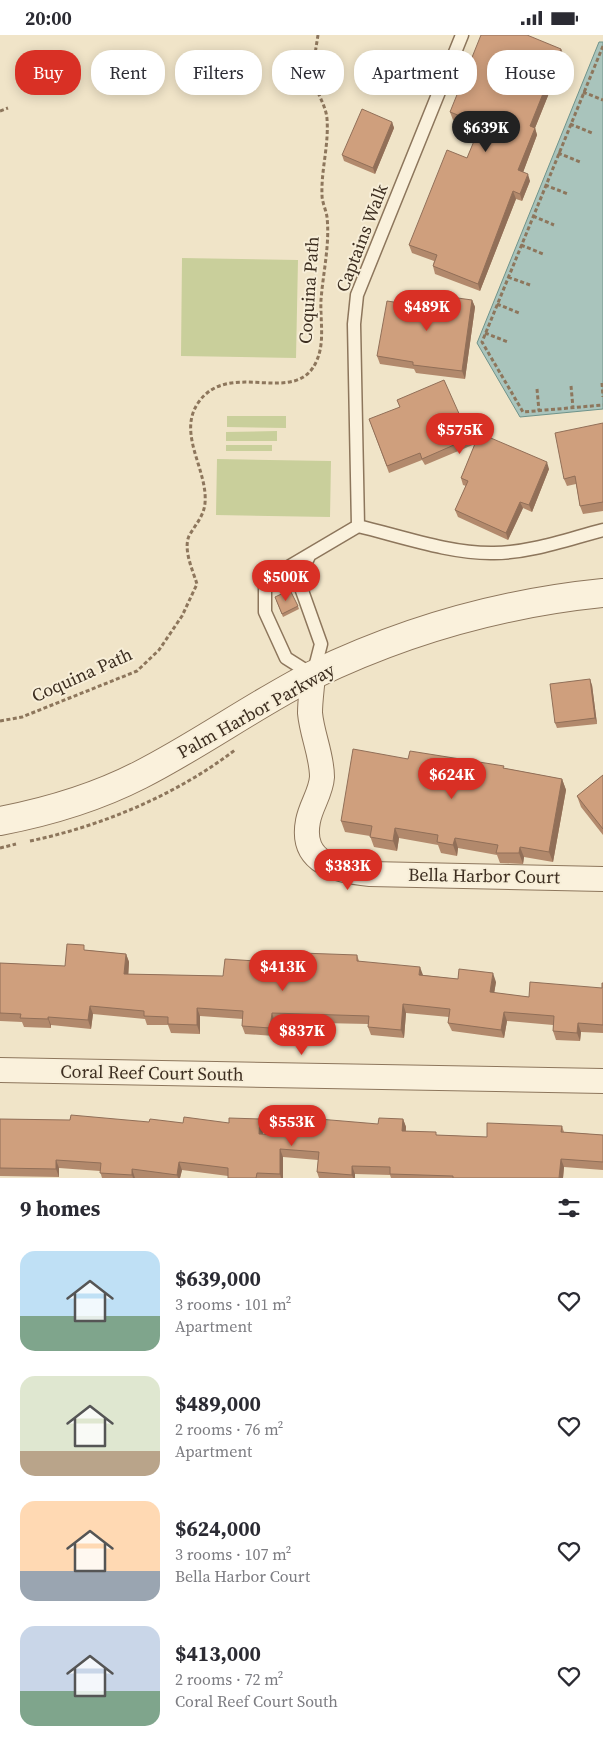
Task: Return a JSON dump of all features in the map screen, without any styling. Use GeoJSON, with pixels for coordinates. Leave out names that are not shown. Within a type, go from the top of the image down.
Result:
{"type":"FeatureCollection","features":[{"type":"Feature","properties":{"kind":"street","name":"Palm Harbor Parkway"},"geometry":{"type":"LineString","coordinates":[[0,821],[88,796],[138,776],[313,675],[410,635],[444,624],[516,607],[603,593]]}},
{"type":"Feature","properties":{"kind":"street","name":"Bella Harbor Court"},"geometry":{"type":"LineString","coordinates":[[313,675],[310,715],[317,741],[322,778],[308,821],[308,830],[313,852],[324,863],[344,871],[370,874],[603,879]]}},
{"type":"Feature","properties":{"kind":"street","name":"Coral Reef Court South"},"geometry":{"type":"LineString","coordinates":[[0,1070],[603,1081]]}},
{"type":"Feature","properties":{"kind":"lane","name":"Captains Walk"},"geometry":{"type":"LineString","coordinates":[[358,526],[354,324],[357,295],[462,35]]}},
{"type":"Feature","properties":{"kind":"lane"},"geometry":{"type":"LineString","coordinates":[[309,556],[301,573],[300,585],[321,644],[313,675],[286,658],[271,628],[263,599],[265,588],[269,580],[289,566],[358,526],[451,549],[493,553],[512,552],[603,530]]}},
{"type":"Feature","properties":{"kind":"path","name":"Coquina Path"},"geometry":{"type":"LineString","coordinates":[[0,721],[22,717],[137,671],[159,650],[182,617],[197,584],[189,559],[188,537],[198,524],[205,503],[202,478],[190,431],[194,409],[205,396],[223,386],[254,381],[293,383],[309,374],[318,359],[322,331],[321,303],[327,250],[327,217],[322,196],[327,149],[326,107],[314,77],[318,35]]}},
{"type":"Feature","properties":{"kind":"path"},"geometry":{"type":"LineString","coordinates":[[603,46],[482,342],[523,412],[603,405]]}},
{"type":"Feature","properties":{"kind":"path"},"geometry":{"type":"LineString","coordinates":[[583,92],[603,100]]}},
{"type":"Feature","properties":{"kind":"path"},"geometry":{"type":"LineString","coordinates":[[0,111],[8,108]]}},
{"type":"Feature","properties":{"kind":"path"},"geometry":{"type":"LineString","coordinates":[[570,125],[592,133]]}},
{"type":"Feature","properties":{"kind":"path"},"geometry":{"type":"LineString","coordinates":[[558,153],[580,162]]}},
{"type":"Feature","properties":{"kind":"path"},"geometry":{"type":"LineString","coordinates":[[545,185],[568,194]]}},
{"type":"Feature","properties":{"kind":"path"},"geometry":{"type":"LineString","coordinates":[[533,216],[554,225]]}},
{"type":"Feature","properties":{"kind":"path"},"geometry":{"type":"LineString","coordinates":[[521,245],[543,254]]}},
{"type":"Feature","properties":{"kind":"path"},"geometry":{"type":"LineString","coordinates":[[508,277],[530,285]]}},
{"type":"Feature","properties":{"kind":"path"},"geometry":{"type":"LineString","coordinates":[[497,304],[519,313]]}},
{"type":"Feature","properties":{"kind":"path"},"geometry":{"type":"LineString","coordinates":[[485,333],[508,342]]}},
{"type":"Feature","properties":{"kind":"path"},"geometry":{"type":"LineString","coordinates":[[602,383],[603,397]]}},
{"type":"Feature","properties":{"kind":"path"},"geometry":{"type":"LineString","coordinates":[[571,386],[573,408]]}},
{"type":"Feature","properties":{"kind":"path"},"geometry":{"type":"LineString","coordinates":[[537,389],[539,411]]}},
{"type":"Feature","properties":{"kind":"green space"},"geometry":{"type":"Polygon","coordinates":[[[182,258],[298,260],[296,358],[181,356],[182,258]]]}},
{"type":"Feature","properties":{"kind":"green space"},"geometry":{"type":"Polygon","coordinates":[[[227,416],[286,416],[286,428],[227,427],[227,416]]]}},
{"type":"Feature","properties":{"kind":"green space"},"geometry":{"type":"Polygon","coordinates":[[[277,431],[277,441],[226,441],[226,432],[277,431]]]}},
{"type":"Feature","properties":{"kind":"green space"},"geometry":{"type":"Polygon","coordinates":[[[226,445],[272,445],[272,451],[226,451],[226,445]]]}},
{"type":"Feature","properties":{"kind":"green space"},"geometry":{"type":"Polygon","coordinates":[[[217,459],[331,461],[330,517],[216,515],[217,459]]]}},
{"type":"Feature","properties":{"kind":"water"},"geometry":{"type":"Polygon","coordinates":[[[599,42],[603,42],[603,409],[520,417],[477,343],[599,42]]]}},
{"type":"Feature","properties":{"kind":"building"},"geometry":{"type":"Polygon","coordinates":[[[481,35],[527,35],[561,49],[487,50],[487,95],[542,95],[530,126],[535,128],[518,170],[528,174],[520,194],[513,191],[478,284],[433,266],[437,255],[409,245],[447,150],[467,158],[481,124],[450,112],[457,95],[477,95],[477,50],[475,50],[481,35]]]}},
{"type":"Feature","properties":{"kind":"building"},"geometry":{"type":"Polygon","coordinates":[[[362,109],[392,122],[373,168],[342,155],[362,109]]]}},
{"type":"Feature","properties":{"kind":"building"},"geometry":{"type":"Polygon","coordinates":[[[422,293],[472,300],[462,371],[413,365],[413,362],[377,356],[387,301],[420,306],[422,293]]]}},
{"type":"Feature","properties":{"kind":"building"},"geometry":{"type":"Polygon","coordinates":[[[444,380],[465,427],[547,462],[529,505],[520,502],[506,533],[455,510],[468,481],[461,478],[479,434],[422,459],[420,453],[387,466],[369,419],[400,407],[397,400],[444,380]]]}},
{"type":"Feature","properties":{"kind":"building"},"geometry":{"type":"Polygon","coordinates":[[[603,423],[603,502],[580,506],[575,476],[564,479],[555,433],[603,423]]]}},
{"type":"Feature","properties":{"kind":"building"},"geometry":{"type":"Polygon","coordinates":[[[290,590],[298,606],[282,614],[275,597],[290,590]]]}},
{"type":"Feature","properties":{"kind":"building"},"geometry":{"type":"Polygon","coordinates":[[[590,679],[595,718],[555,723],[550,684],[590,679]]]}},
{"type":"Feature","properties":{"kind":"building"},"geometry":{"type":"Polygon","coordinates":[[[353,749],[408,759],[410,751],[504,766],[503,768],[562,779],[549,852],[520,847],[519,853],[496,853],[498,845],[455,838],[453,845],[437,842],[438,835],[395,828],[393,841],[370,837],[372,826],[341,821],[353,749]]]}},
{"type":"Feature","properties":{"kind":"building"},"geometry":{"type":"Polygon","coordinates":[[[603,775],[603,829],[577,796],[603,775]]]}},
{"type":"Feature","properties":{"kind":"building"},"geometry":{"type":"Polygon","coordinates":[[[67,944],[84,945],[84,950],[126,954],[124,974],[223,976],[225,959],[301,964],[301,953],[357,955],[357,961],[420,967],[419,975],[458,979],[459,969],[493,973],[490,992],[529,997],[530,982],[602,988],[603,983],[603,1025],[578,1023],[577,1033],[553,1031],[554,1016],[504,1012],[501,1030],[448,1023],[450,1009],[403,1004],[401,1030],[368,1027],[369,1016],[272,1013],[270,1028],[242,1026],[243,1011],[197,1008],[197,1025],[168,1024],[168,1017],[144,1016],[144,1011],[90,1006],[88,1020],[48,1017],[48,1019],[20,1018],[21,1014],[0,1013],[0,963],[65,966],[67,944]]]}},
{"type":"Feature","properties":{"kind":"building"},"geometry":{"type":"Polygon","coordinates":[[[71,1115],[149,1122],[150,1119],[183,1123],[184,1117],[229,1123],[229,1118],[260,1119],[259,1134],[305,1135],[307,1118],[378,1124],[379,1118],[403,1119],[402,1131],[436,1132],[436,1135],[487,1137],[487,1123],[562,1126],[561,1132],[603,1135],[603,1162],[561,1159],[559,1178],[453,1178],[453,1176],[390,1174],[390,1167],[352,1166],[352,1175],[317,1172],[319,1152],[280,1149],[280,1174],[257,1173],[256,1178],[228,1178],[228,1168],[179,1162],[177,1175],[132,1169],[132,1175],[100,1173],[101,1163],[56,1160],[56,1169],[0,1168],[0,1119],[70,1120],[71,1115]]]}}]}
